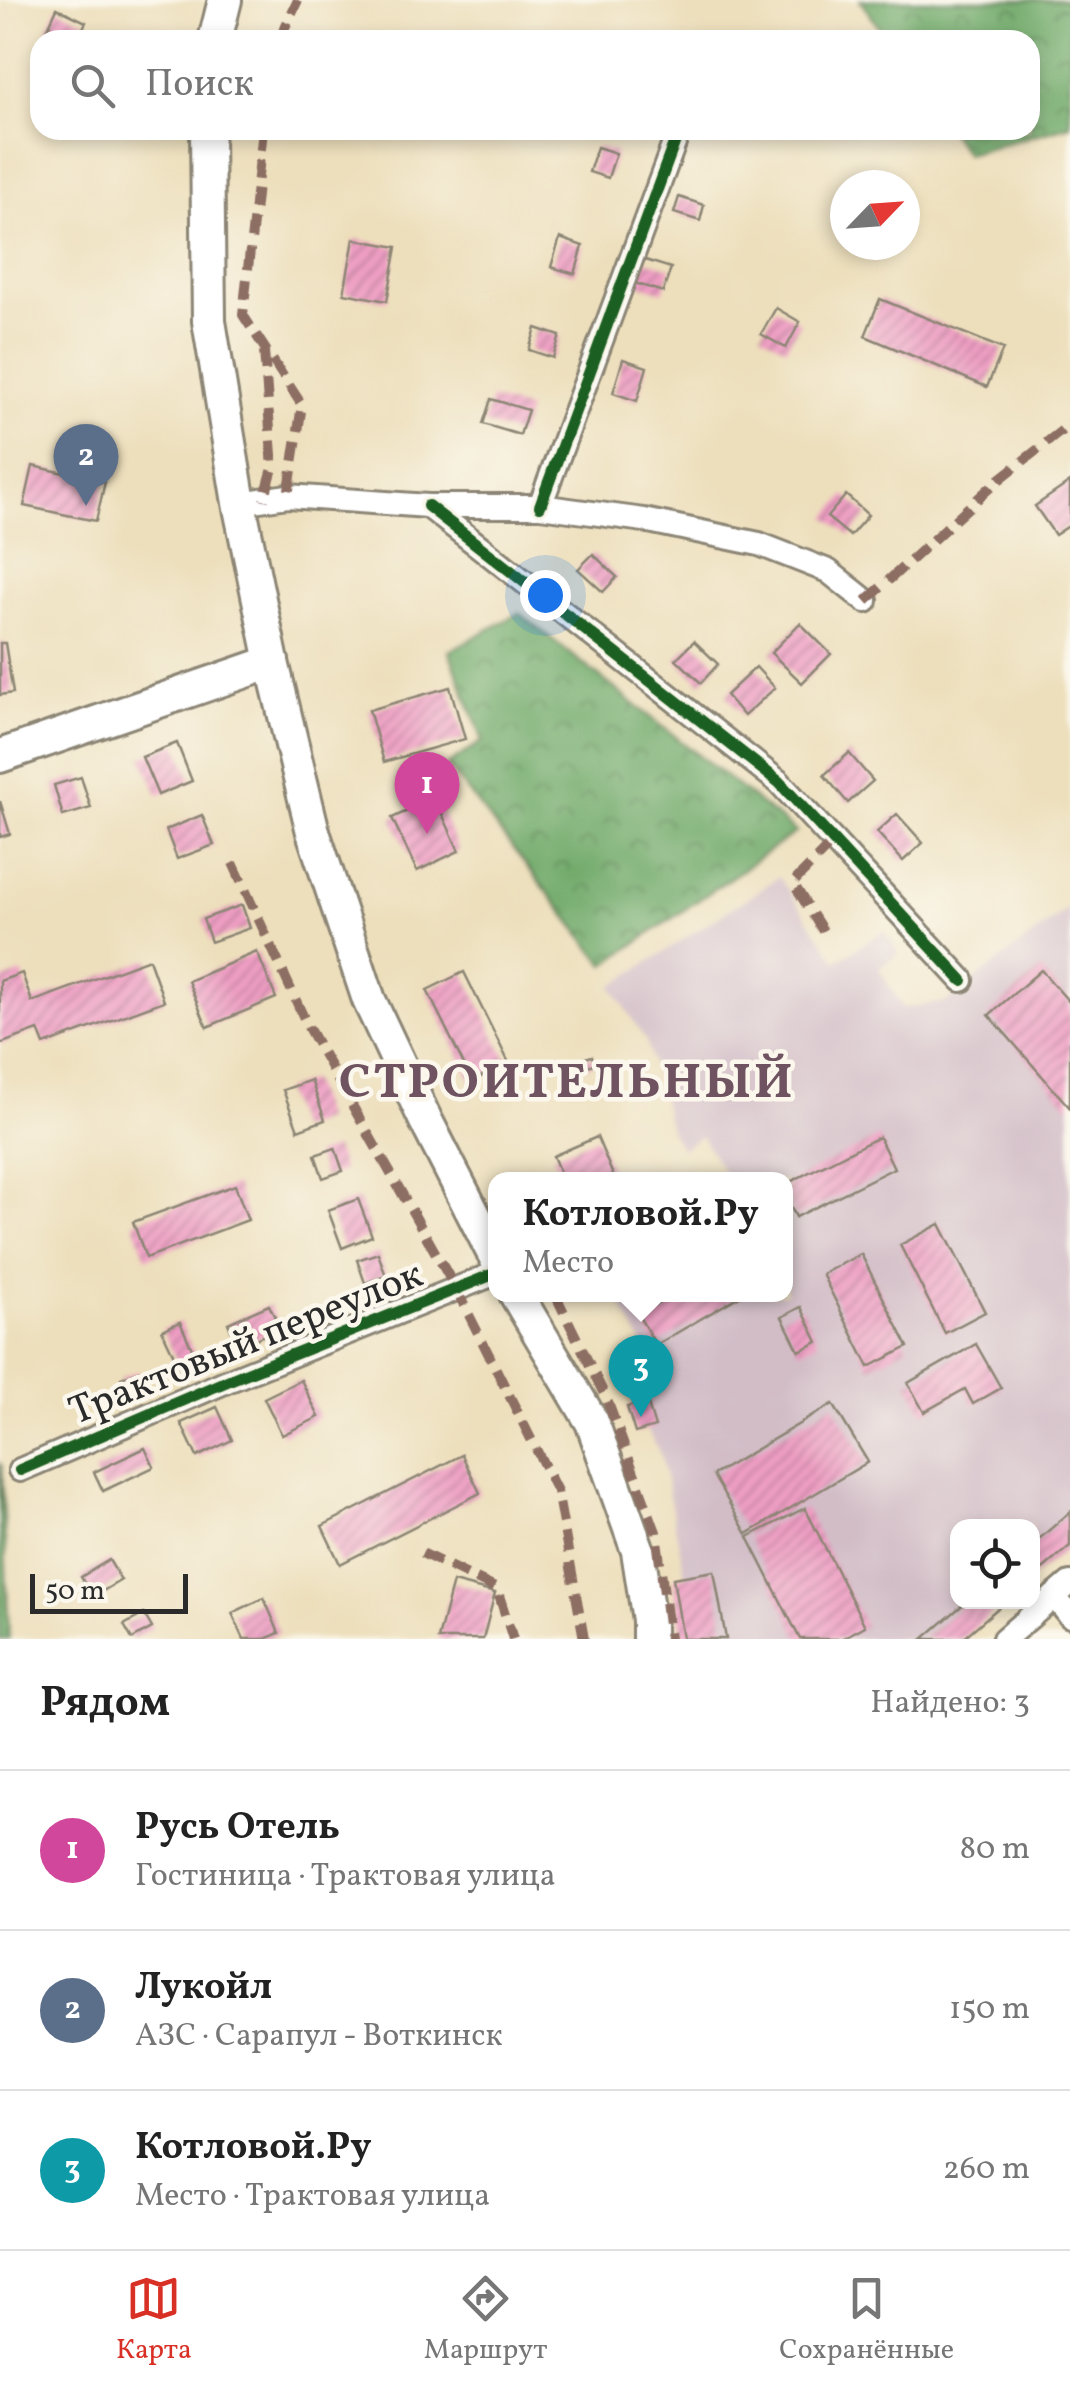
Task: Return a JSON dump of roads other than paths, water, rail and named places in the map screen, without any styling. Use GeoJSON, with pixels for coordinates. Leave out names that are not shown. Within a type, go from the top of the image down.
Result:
{"type":"FeatureCollection","features":[{"type":"Feature","properties":{"kind":"main road"},"geometry":{"type":"LineString","coordinates":[[218,30],[225,0]]}},
{"type":"Feature","properties":{"kind":"main road"},"geometry":{"type":"LineString","coordinates":[[207,140],[208,321],[272,662],[313,832],[369,1000],[488,1242]]}},
{"type":"Feature","properties":{"kind":"main road"},"geometry":{"type":"LineString","coordinates":[[0,756],[272,662]]}},
{"type":"Feature","properties":{"kind":"main road"},"geometry":{"type":"LineString","coordinates":[[521,1302],[592,1422],[638,1552],[650,1639]]}},
{"type":"Feature","properties":{"kind":"street"},"geometry":{"type":"LineString","coordinates":[[540,506],[674,140]]}},
{"type":"Feature","properties":{"kind":"street"},"geometry":{"type":"LineString","coordinates":[[240,503],[288,496],[428,506],[540,506],[644,520],[759,544],[828,571],[866,601]]}},
{"type":"Feature","properties":{"kind":"street"},"geometry":{"type":"LineString","coordinates":[[428,506],[780,782],[962,980]]}},
{"type":"Feature","properties":{"kind":"street","name":"Трактовый переулок"},"geometry":{"type":"LineString","coordinates":[[20,1470],[488,1276]]}},
{"type":"Feature","properties":{"kind":"street"},"geometry":{"type":"LineString","coordinates":[[1004,1639],[1062,1589],[1070,1616]]}},
{"type":"Feature","properties":{"kind":"place","name":"Лукойл"},"geometry":{"type":"Point","coordinates":[86,506]}},
{"type":"Feature","properties":{"kind":"place","name":"Русь Отель"},"geometry":{"type":"Point","coordinates":[427,834]}},
{"type":"Feature","properties":{"kind":"place","name":"Котловой.Ру"},"geometry":{"type":"Point","coordinates":[641,1417]}},
{"type":"Feature","properties":{"kind":"district","name":"СТРОИТЕЛЬНЫЙ"},"geometry":{"type":"Point","coordinates":[567,1079]}}]}
